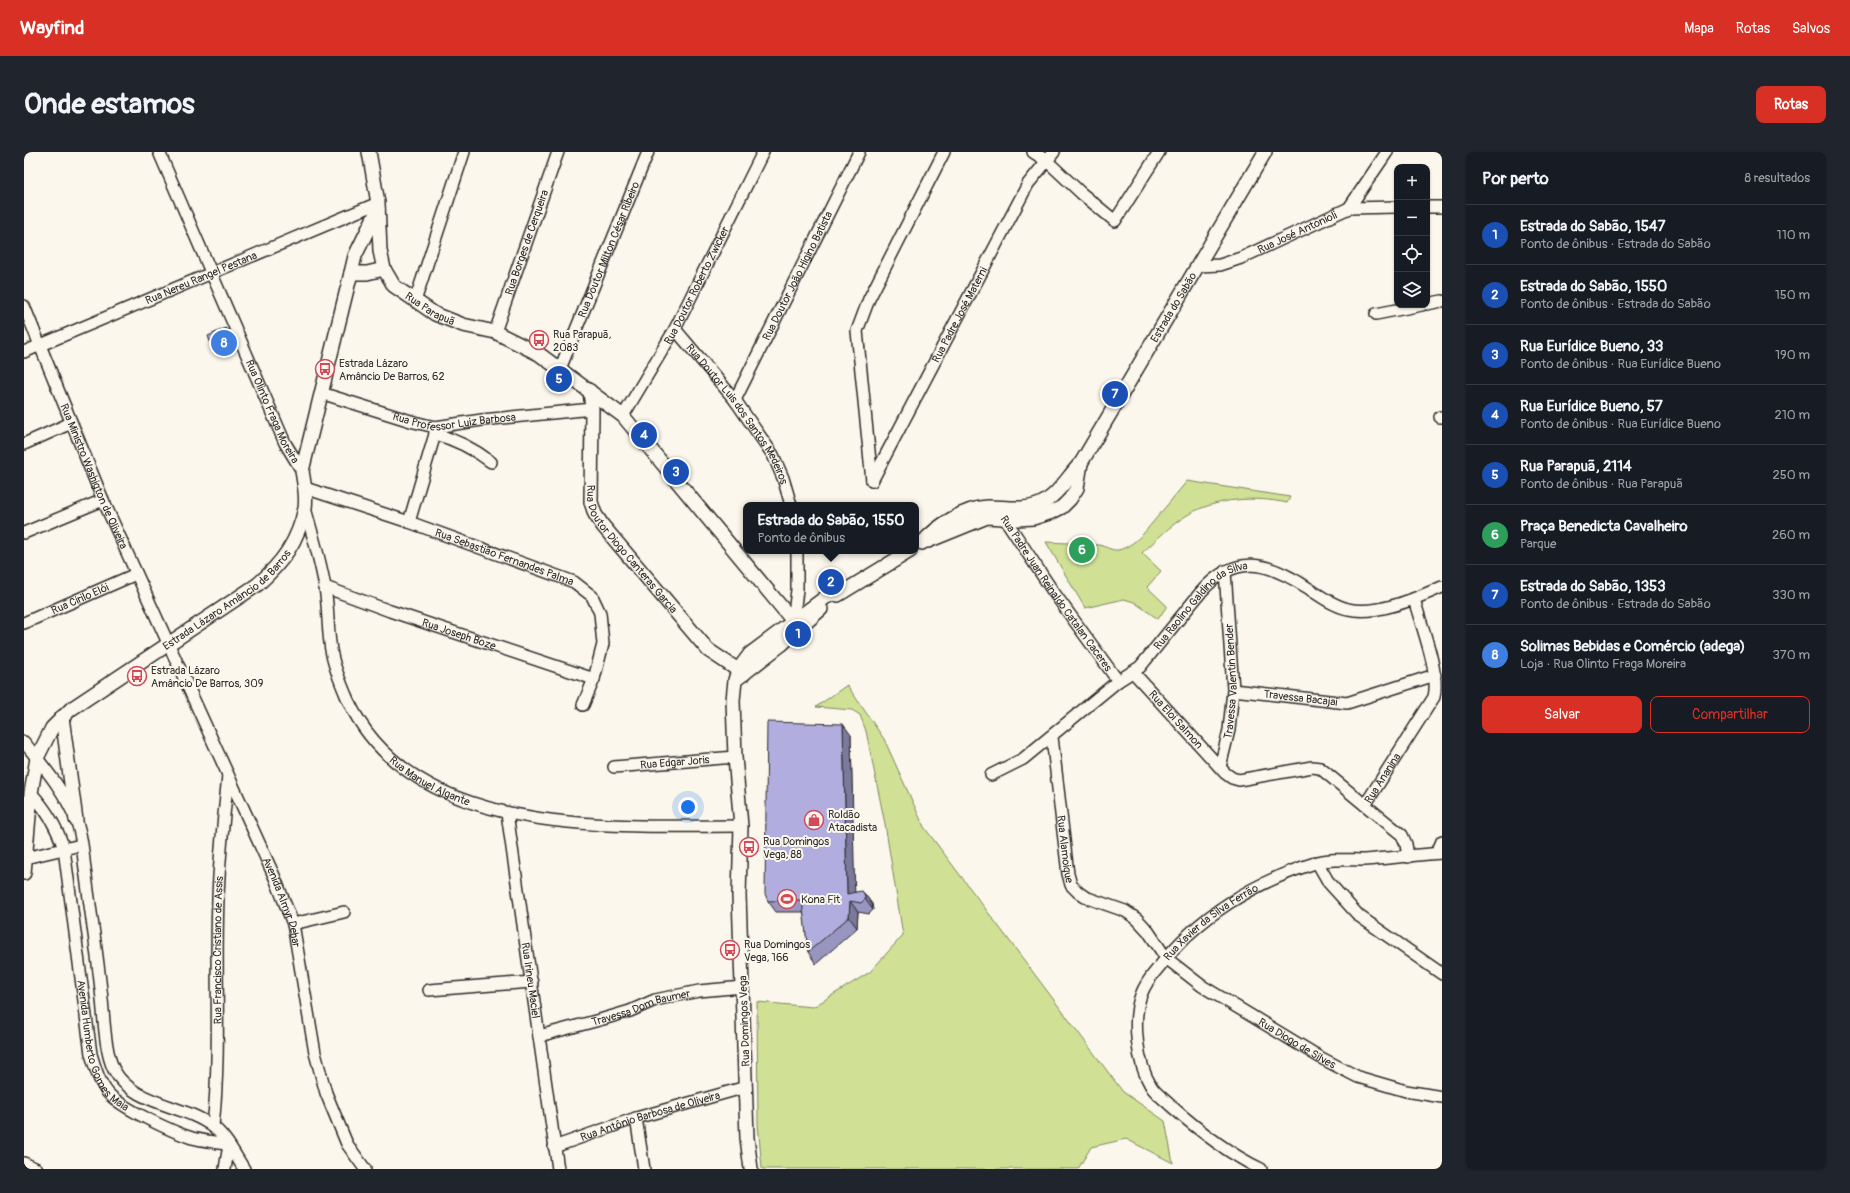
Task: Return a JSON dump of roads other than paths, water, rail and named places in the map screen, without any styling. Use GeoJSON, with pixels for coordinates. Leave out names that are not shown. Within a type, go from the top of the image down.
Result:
{"type":"FeatureCollection","features":[{"type":"Feature","properties":{"kind":"street","name":"Rua Olinto Fraga Moreira"},"geometry":{"type":"LineString","coordinates":[[159,152],[285,443],[302,471]]}},
{"type":"Feature","properties":{"kind":"street","name":"Rua Parapuã"},"geometry":{"type":"LineString","coordinates":[[369,152],[378,206],[380,251],[384,269],[394,286],[435,314],[463,325],[495,332],[539,354],[627,419]]}},
{"type":"Feature","properties":{"kind":"street"},"geometry":{"type":"LineString","coordinates":[[415,301],[464,152]]}},
{"type":"Feature","properties":{"kind":"street","name":"Rua Borges de Cerqueira"},"geometry":{"type":"LineString","coordinates":[[495,332],[558,152]]}},
{"type":"Feature","properties":{"kind":"street","name":"Rua Doutor Milton César Ribeiro"},"geometry":{"type":"LineString","coordinates":[[560,369],[648,152]]}},
{"type":"Feature","properties":{"kind":"street","name":"Rua Doutor Roberto Zwicker"},"geometry":{"type":"LineString","coordinates":[[627,419],[675,328],[763,152]]}},
{"type":"Feature","properties":{"kind":"street","name":"Rua Doutor João Higino Batista"},"geometry":{"type":"LineString","coordinates":[[735,400],[859,152]]}},
{"type":"Feature","properties":{"kind":"street","name":"Rua Padre José Materni"},"geometry":{"type":"LineString","coordinates":[[944,152],[869,299],[857,331],[872,481],[1028,184],[1054,152]]}},
{"type":"Feature","properties":{"kind":"street"},"geometry":{"type":"LineString","coordinates":[[1033,152],[1047,161],[1115,221],[1158,152]]}},
{"type":"Feature","properties":{"kind":"street","name":"Estrada do Sabão"},"geometry":{"type":"LineString","coordinates":[[919,545],[932,532],[957,516],[986,507],[1017,508],[1039,504],[1056,493],[1081,463],[1265,152]]}},
{"type":"Feature","properties":{"kind":"street"},"geometry":{"type":"LineString","coordinates":[[1349,208],[1387,152]]}},
{"type":"Feature","properties":{"kind":"street","name":"Rua Nereu Rangel Pestana"},"geometry":{"type":"LineString","coordinates":[[24,352],[378,206]]}},
{"type":"Feature","properties":{"kind":"street","name":"Estrada Lázaro Amâncio de Barros"},"geometry":{"type":"LineString","coordinates":[[24,873],[31,794],[37,758],[52,728],[71,709],[256,585],[277,567],[293,544],[305,507],[305,488],[302,471],[355,256],[378,206]]}},
{"type":"Feature","properties":{"kind":"street","name":"Rua José Antonioli"},"geometry":{"type":"LineString","coordinates":[[1198,266],[1220,265],[1241,258],[1349,208],[1394,207]]}},
{"type":"Feature","properties":{"kind":"street"},"geometry":{"type":"LineString","coordinates":[[1430,207],[1442,207]]}},
{"type":"Feature","properties":{"kind":"street"},"geometry":{"type":"LineString","coordinates":[[351,273],[367,273],[384,269]]}},
{"type":"Feature","properties":{"kind":"street"},"geometry":{"type":"LineString","coordinates":[[1430,303],[1442,301]]}},
{"type":"Feature","properties":{"kind":"street","name":"Rua Ministro Washigton de Oliveira"},"geometry":{"type":"LineString","coordinates":[[24,306],[103,500],[169,644]]}},
{"type":"Feature","properties":{"kind":"street"},"geometry":{"type":"LineString","coordinates":[[1376,314],[1407,308]]}},
{"type":"Feature","properties":{"kind":"street","name":"Rua Doutor Luis dos Santos Medeiros"},"geometry":{"type":"LineString","coordinates":[[675,328],[735,400],[774,455],[790,502]]}},
{"type":"Feature","properties":{"kind":"street","name":"Rua Doutor Diogo Canteras Garcia"},"geometry":{"type":"LineString","coordinates":[[590,391],[592,409],[591,502],[595,514],[603,526],[708,650],[739,675]]}},
{"type":"Feature","properties":{"kind":"street","name":"Rua Professor Luiz Barbosa"},"geometry":{"type":"LineString","coordinates":[[321,393],[414,422],[435,431],[482,420],[592,409]]}},
{"type":"Feature","properties":{"kind":"street"},"geometry":{"type":"LineString","coordinates":[[592,409],[609,411],[627,419],[793,621]]}},
{"type":"Feature","properties":{"kind":"street"},"geometry":{"type":"LineString","coordinates":[[24,444],[71,423]]}},
{"type":"Feature","properties":{"kind":"street"},"geometry":{"type":"LineString","coordinates":[[409,522],[435,431],[464,444],[492,462]]}},
{"type":"Feature","properties":{"kind":"street","name":"Estrada do Sabão"},"geometry":{"type":"LineString","coordinates":[[919,545],[987,517],[1033,518],[1062,507],[1070,499],[1077,488],[1081,463]]}},
{"type":"Feature","properties":{"kind":"street","name":"Rua Sebastião Fernandes Palma"},"geometry":{"type":"LineString","coordinates":[[305,488],[409,522],[574,582],[592,596],[600,613],[603,644],[594,679],[583,705]]}},
{"type":"Feature","properties":{"kind":"street"},"geometry":{"type":"LineString","coordinates":[[24,533],[103,500]]}},
{"type":"Feature","properties":{"kind":"street","name":"Rua Manuel Algante"},"geometry":{"type":"LineString","coordinates":[[305,507],[325,587],[332,655],[347,699],[361,726],[392,761],[426,783],[460,800],[507,813],[568,822],[629,826],[741,826]]}},
{"type":"Feature","properties":{"kind":"street","name":"Rua Padre Juan Reinaldo Catalan Caceres"},"geometry":{"type":"LineString","coordinates":[[993,508],[1005,518],[1031,560],[1118,681]]}},
{"type":"Feature","properties":{"kind":"street"},"geometry":{"type":"LineString","coordinates":[[782,644],[792,629],[797,590],[796,554]]}},
{"type":"Feature","properties":{"kind":"street"},"geometry":{"type":"LineString","coordinates":[[739,675],[782,644],[820,609],[844,591],[905,554]]}},
{"type":"Feature","properties":{"kind":"street","name":"Rua Raolino Galdino da Silva"},"geometry":{"type":"LineString","coordinates":[[991,775],[1023,759],[1052,737],[1118,681],[1146,661],[1186,608],[1210,581],[1225,571],[1241,566],[1252,565],[1268,568],[1283,573],[1337,605],[1350,610],[1366,610],[1393,605],[1414,599],[1442,587]]}},
{"type":"Feature","properties":{"kind":"street","name":"Travessa Valentin Bender"},"geometry":{"type":"LineString","coordinates":[[1220,767],[1229,730],[1233,690],[1225,571]]}},
{"type":"Feature","properties":{"kind":"street","name":"Rua Cirilo Elói"},"geometry":{"type":"LineString","coordinates":[[24,623],[136,574]]}},
{"type":"Feature","properties":{"kind":"street","name":"Rua Joseph Boze"},"geometry":{"type":"LineString","coordinates":[[325,587],[390,611],[594,679]]}},
{"type":"Feature","properties":{"kind":"street"},"geometry":{"type":"LineString","coordinates":[[739,675],[750,654],[826,597],[844,591]]}},
{"type":"Feature","properties":{"kind":"street","name":"Rua Ananina"},"geometry":{"type":"LineString","coordinates":[[1220,767],[1232,778],[1239,780],[1312,767],[1320,768],[1365,805],[1434,697],[1435,675],[1414,599]]}},
{"type":"Feature","properties":{"kind":"street","name":"Avenida Almyr Dehar"},"geometry":{"type":"LineString","coordinates":[[169,644],[275,878],[292,924],[315,1053],[326,1093],[347,1144],[365,1169]]}},
{"type":"Feature","properties":{"kind":"street","name":"Rua Eloi Salmon"},"geometry":{"type":"LineString","coordinates":[[1132,672],[1220,767]]}},
{"type":"Feature","properties":{"kind":"street","name":"Rua Domingos Vega"},"geometry":{"type":"LineString","coordinates":[[739,675],[733,700],[735,757],[741,826],[739,895],[747,1138],[751,1169]]}},
{"type":"Feature","properties":{"kind":"street","name":"Travessa Bacajai"},"geometry":{"type":"LineString","coordinates":[[1233,690],[1347,703],[1435,675]]}},
{"type":"Feature","properties":{"kind":"street"},"geometry":{"type":"LineString","coordinates":[[62,717],[76,820]]}},
{"type":"Feature","properties":{"kind":"street","name":"Rua Alamoique"},"geometry":{"type":"LineString","coordinates":[[1052,737],[1068,874],[1071,886],[1085,897],[1111,905],[1125,911],[1137,919],[1148,931],[1166,958]]}},
{"type":"Feature","properties":{"kind":"street","name":"Avenida Humberto Gomes Maia"},"geometry":{"type":"LineString","coordinates":[[24,742],[63,795],[76,820],[81,844],[109,1056],[114,1070],[123,1082],[136,1092],[195,1116],[212,1126],[228,1145],[244,1169]]}},
{"type":"Feature","properties":{"kind":"street","name":"Rua Edgar Joris"},"geometry":{"type":"LineString","coordinates":[[614,767],[735,757]]}},
{"type":"Feature","properties":{"kind":"street","name":"Rua Francisco Cristiano de Assis"},"geometry":{"type":"LineString","coordinates":[[212,1126],[217,1086],[218,899],[221,841],[228,774]]}},
{"type":"Feature","properties":{"kind":"street","name":"Avenida Humberto Gomes Maia"},"geometry":{"type":"LineString","coordinates":[[31,794],[48,814],[58,830],[64,849],[91,1054],[99,1076],[108,1092],[116,1100],[136,1112],[192,1138],[228,1145]]}},
{"type":"Feature","properties":{"kind":"street"},"geometry":{"type":"LineString","coordinates":[[1365,805],[1402,835],[1406,844],[1408,857]]}},
{"type":"Feature","properties":{"kind":"street","name":"Rua Irineu Maciel"},"geometry":{"type":"LineString","coordinates":[[507,813],[558,1169]]}},
{"type":"Feature","properties":{"kind":"street"},"geometry":{"type":"LineString","coordinates":[[1439,853],[1442,841]]}},
{"type":"Feature","properties":{"kind":"street"},"geometry":{"type":"LineString","coordinates":[[25,858],[81,844]]}},
{"type":"Feature","properties":{"kind":"street","name":"Rua Xavier da Silva Ferrão"},"geometry":{"type":"LineString","coordinates":[[1261,1169],[1237,1156],[1189,1122],[1152,1087],[1141,1066],[1137,1040],[1137,1014],[1141,995],[1149,980],[1190,931],[1220,909],[1275,878],[1317,862],[1408,857],[1439,853]]}},
{"type":"Feature","properties":{"kind":"street"},"geometry":{"type":"LineString","coordinates":[[1317,862],[1329,883],[1358,916],[1442,974]]}},
{"type":"Feature","properties":{"kind":"street"},"geometry":{"type":"LineString","coordinates":[[292,924],[344,912]]}},
{"type":"Feature","properties":{"kind":"street","name":"Rua Diogo de Silves"},"geometry":{"type":"LineString","coordinates":[[1166,958],[1202,986],[1323,1060],[1351,1074],[1406,1091],[1442,1097]]}},
{"type":"Feature","properties":{"kind":"street"},"geometry":{"type":"LineString","coordinates":[[429,990],[532,982]]}},
{"type":"Feature","properties":{"kind":"street","name":"Travessa Dom Baumer"},"geometry":{"type":"LineString","coordinates":[[540,1036],[630,1011],[655,1000],[699,992],[743,987]]}},
{"type":"Feature","properties":{"kind":"street","name":"Rua Antônio Barbosa de Oliveira"},"geometry":{"type":"LineString","coordinates":[[554,1147],[636,1118],[746,1088]]}},
{"type":"Feature","properties":{"kind":"street"},"geometry":{"type":"LineString","coordinates":[[636,1118],[644,1169]]}},
{"type":"Feature","properties":{"kind":"street"},"geometry":{"type":"LineString","coordinates":[[226,1169],[228,1145]]}},
{"type":"Feature","properties":{"kind":"street"},"geometry":{"type":"LineString","coordinates":[[24,1163],[37,1169]]}},
{"type":"Feature","properties":{"kind":"place","name":"Rua Parapuã, 2083"},"geometry":{"type":"Point","coordinates":[539,340]}},
{"type":"Feature","properties":{"kind":"place","name":"Solimas Bebidas e Comércio (adega)"},"geometry":{"type":"Point","coordinates":[224,343]}},
{"type":"Feature","properties":{"kind":"place","name":"Estrada Lázaro Amâncio De Barros, 62"},"geometry":{"type":"Point","coordinates":[325,369]}},
{"type":"Feature","properties":{"kind":"place","name":"Rua Parapuã, 2114"},"geometry":{"type":"Point","coordinates":[559,379]}},
{"type":"Feature","properties":{"kind":"place","name":"Estrada do Sabão, 1353"},"geometry":{"type":"Point","coordinates":[1115,394]}},
{"type":"Feature","properties":{"kind":"place","name":"Rua Eurídice Bueno, 57"},"geometry":{"type":"Point","coordinates":[644,435]}},
{"type":"Feature","properties":{"kind":"place","name":"Rua Eurídice Bueno, 33"},"geometry":{"type":"Point","coordinates":[676,472]}},
{"type":"Feature","properties":{"kind":"place","name":"Praça Benedicta Cavalheiro"},"geometry":{"type":"Point","coordinates":[1082,550]}},
{"type":"Feature","properties":{"kind":"place","name":"Estrada do Sabão, 1550"},"geometry":{"type":"Point","coordinates":[831,582]}},
{"type":"Feature","properties":{"kind":"place","name":"Estrada do Sabão, 1547"},"geometry":{"type":"Point","coordinates":[798,634]}},
{"type":"Feature","properties":{"kind":"place","name":"Estrada Lázaro Amâncio De Barros, 309"},"geometry":{"type":"Point","coordinates":[137,676]}},
{"type":"Feature","properties":{"kind":"place","name":"Roldão Atacadista"},"geometry":{"type":"Point","coordinates":[814,820]}},
{"type":"Feature","properties":{"kind":"place","name":"Rua Domingos Vega, 88"},"geometry":{"type":"Point","coordinates":[749,847]}},
{"type":"Feature","properties":{"kind":"place","name":"Kona Fit"},"geometry":{"type":"Point","coordinates":[787,899]}},
{"type":"Feature","properties":{"kind":"place","name":"Rua Domingos Vega, 166"},"geometry":{"type":"Point","coordinates":[730,950]}}]}
